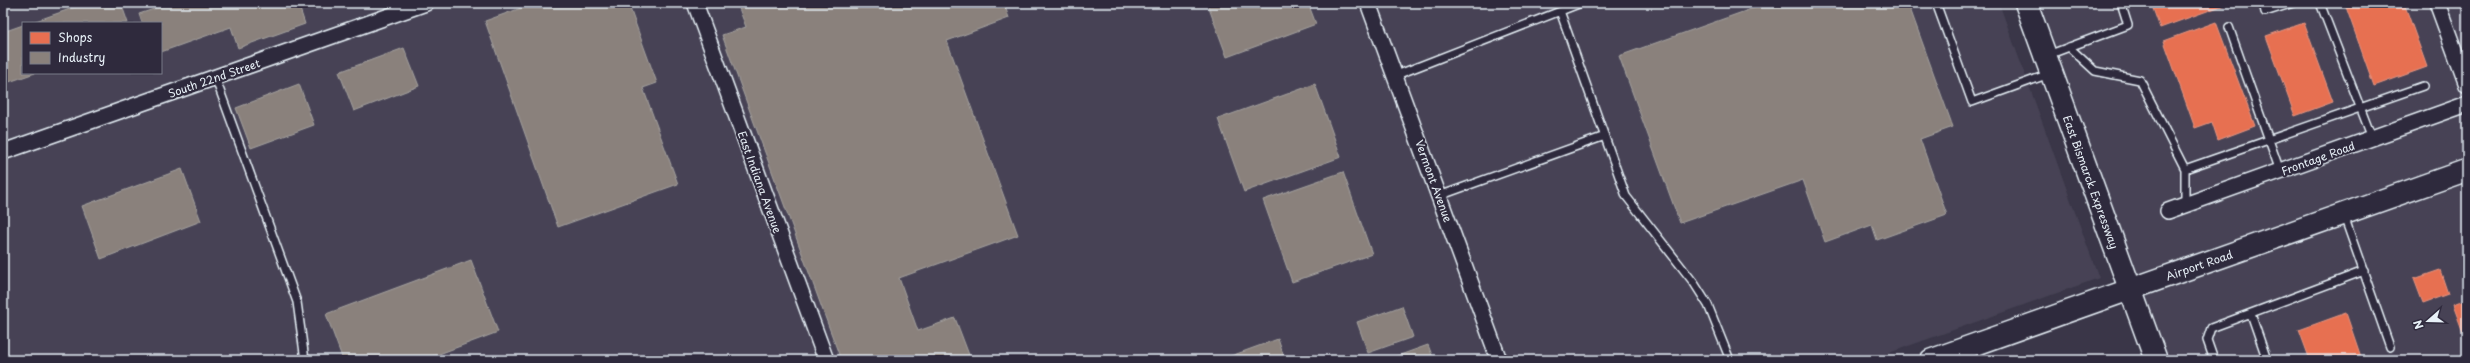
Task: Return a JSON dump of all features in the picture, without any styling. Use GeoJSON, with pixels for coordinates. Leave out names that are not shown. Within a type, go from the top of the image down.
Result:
{"type":"FeatureCollection","features":[{"type":"Feature","properties":{"kind":"main road","name":"East Bismarck Expressway"},"geometry":{"type":"LineString","coordinates":[[2026,3],[2156,360]]}},
{"type":"Feature","properties":{"kind":"main road","name":"Airport Road"},"geometry":{"type":"LineString","coordinates":[[1931,360],[2467,170]]}},
{"type":"Feature","properties":{"kind":"street","name":"South 22nd Street"},"geometry":{"type":"LineString","coordinates":[[3,152],[426,3]]}},
{"type":"Feature","properties":{"kind":"street","name":"East Indiana Avenue"},"geometry":{"type":"LineString","coordinates":[[694,3],[826,360]]}},
{"type":"Feature","properties":{"kind":"street","name":"Vermont Avenue"},"geometry":{"type":"LineString","coordinates":[[1368,3],[1499,360]]}},
{"type":"Feature","properties":{"kind":"street"},"geometry":{"type":"LineString","coordinates":[[2437,3],[2467,85]]}},
{"type":"Feature","properties":{"kind":"street","name":"Frontage Road"},"geometry":{"type":"LineString","coordinates":[[2168,211],[2467,104]]}},
{"type":"Feature","properties":{"kind":"lane"},"geometry":{"type":"LineString","coordinates":[[1394,76],[1581,3]]}},
{"type":"Feature","properties":{"kind":"lane"},"geometry":{"type":"LineString","coordinates":[[1936,3],[1972,102],[2049,65],[2068,47],[2128,25],[2121,3]]}},
{"type":"Feature","properties":{"kind":"lane"},"geometry":{"type":"LineString","coordinates":[[2263,3],[2265,12],[2293,3]]}},
{"type":"Feature","properties":{"kind":"lane"},"geometry":{"type":"LineString","coordinates":[[2320,3],[2372,138]]}},
{"type":"Feature","properties":{"kind":"lane"},"geometry":{"type":"LineString","coordinates":[[1560,11],[1626,196],[1694,283],[1708,305],[1730,360]]}},
{"type":"Feature","properties":{"kind":"lane"},"geometry":{"type":"LineString","coordinates":[[2229,26],[2280,171]]}},
{"type":"Feature","properties":{"kind":"lane"},"geometry":{"type":"LineString","coordinates":[[2068,47],[2095,71],[2140,80],[2185,169],[2185,205]]}},
{"type":"Feature","properties":{"kind":"lane"},"geometry":{"type":"LineString","coordinates":[[215,77],[297,302],[305,360]]}},
{"type":"Feature","properties":{"kind":"lane"},"geometry":{"type":"LineString","coordinates":[[2185,169],[2423,86]]}},
{"type":"Feature","properties":{"kind":"lane"},"geometry":{"type":"LineString","coordinates":[[1439,196],[1605,136]]}},
{"type":"Feature","properties":{"kind":"lane"},"geometry":{"type":"LineString","coordinates":[[2343,214],[2390,347]]}},
{"type":"Feature","properties":{"kind":"lane"},"geometry":{"type":"LineString","coordinates":[[2214,360],[2207,340],[2211,328],[2364,271]]}},
{"type":"Feature","properties":{"kind":"lane"},"geometry":{"type":"LineString","coordinates":[[2251,314],[2267,360]]}},
{"type":"Feature","properties":{"kind":"shaded area"},"geometry":{"type":"Polygon","coordinates":[[[3,3],[1999,3],[2099,278],[1869,360],[3,360],[3,3]]]}},
{"type":"Feature","properties":{"kind":"shaded area"},"geometry":{"type":"Polygon","coordinates":[[[2039,3],[2467,3],[2467,360],[2168,360],[2039,3]]]}},
{"type":"Feature","properties":{"kind":"building: Shops"},"geometry":{"type":"Polygon","coordinates":[[[2151,3],[2223,3],[2224,5],[2160,28],[2151,3]]]}},
{"type":"Feature","properties":{"kind":"building: Shops"},"geometry":{"type":"Polygon","coordinates":[[[2357,3],[2404,3],[2427,67],[2374,86],[2346,7],[2357,3]]]}},
{"type":"Feature","properties":{"kind":"building: Shops"},"geometry":{"type":"Polygon","coordinates":[[[2216,22],[2255,126],[2218,140],[2212,122],[2195,128],[2164,41],[2216,22]]]}},
{"type":"Feature","properties":{"kind":"building: Shops"},"geometry":{"type":"Polygon","coordinates":[[[2304,23],[2333,102],[2295,116],[2266,36],[2304,23]]]}},
{"type":"Feature","properties":{"kind":"building: Shops"},"geometry":{"type":"Polygon","coordinates":[[[2440,270],[2448,294],[2423,303],[2414,279],[2440,270]]]}},
{"type":"Feature","properties":{"kind":"building: Shops"},"geometry":{"type":"Polygon","coordinates":[[[2467,300],[2467,334],[2464,335],[2453,305],[2467,300]]]}},
{"type":"Feature","properties":{"kind":"building: Shops"},"geometry":{"type":"Polygon","coordinates":[[[2346,313],[2362,360],[2310,360],[2299,330],[2346,313]]]}},
{"type":"Feature","properties":{"kind":"building: Industry"},"geometry":{"type":"Polygon","coordinates":[[[87,3],[121,3],[128,22],[33,22],[87,3]]]}},
{"type":"Feature","properties":{"kind":"building: Industry"},"geometry":{"type":"Polygon","coordinates":[[[172,3],[298,3],[305,24],[238,48],[231,27],[162,52],[162,22],[142,22],[139,14],[172,3]]]}},
{"type":"Feature","properties":{"kind":"building: Industry"},"geometry":{"type":"Polygon","coordinates":[[[535,3],[628,3],[657,83],[643,88],[678,184],[558,227],[485,21],[535,3]]]}},
{"type":"Feature","properties":{"kind":"building: Industry"},"geometry":{"type":"Polygon","coordinates":[[[737,3],[1004,3],[1009,18],[947,41],[1018,235],[899,278],[918,331],[955,318],[971,360],[841,360],[722,35],[746,27],[737,3]]]}},
{"type":"Feature","properties":{"kind":"building: Industry"},"geometry":{"type":"Polygon","coordinates":[[[1207,3],[1308,3],[1316,24],[1227,57],[1207,3]]]}},
{"type":"Feature","properties":{"kind":"building: Industry"},"geometry":{"type":"Polygon","coordinates":[[[1768,3],[1908,3],[1953,127],[1920,139],[1947,215],[1877,240],[1872,225],[1825,242],[1803,180],[1680,223],[1619,56],[1768,3]]]}},
{"type":"Feature","properties":{"kind":"building: Industry"},"geometry":{"type":"Polygon","coordinates":[[[22,25],[22,74],[32,74],[3,84],[3,32],[22,25]]]}},
{"type":"Feature","properties":{"kind":"building: Industry"},"geometry":{"type":"Polygon","coordinates":[[[404,48],[419,86],[354,111],[339,72],[404,48]]]}},
{"type":"Feature","properties":{"kind":"building: Industry"},"geometry":{"type":"Polygon","coordinates":[[[299,84],[314,125],[251,148],[236,108],[299,84]]]}},
{"type":"Feature","properties":{"kind":"building: Industry"},"geometry":{"type":"Polygon","coordinates":[[[1315,84],[1341,157],[1244,192],[1218,119],[1315,84]]]}},
{"type":"Feature","properties":{"kind":"building: Industry"},"geometry":{"type":"Polygon","coordinates":[[[182,169],[201,221],[101,259],[82,206],[182,169]]]}},
{"type":"Feature","properties":{"kind":"building: Industry"},"geometry":{"type":"Polygon","coordinates":[[[1343,172],[1372,254],[1292,282],[1263,200],[1343,172]]]}},
{"type":"Feature","properties":{"kind":"building: Industry"},"geometry":{"type":"Polygon","coordinates":[[[471,260],[498,332],[423,360],[343,360],[326,314],[471,260]]]}},
{"type":"Feature","properties":{"kind":"building: Industry"},"geometry":{"type":"Polygon","coordinates":[[[1402,306],[1413,337],[1368,353],[1357,322],[1402,306]]]}},
{"type":"Feature","properties":{"kind":"building: Industry"},"geometry":{"type":"Polygon","coordinates":[[[1278,339],[1285,360],[1220,360],[1278,339]]]}},
{"type":"Feature","properties":{"kind":"building: Industry"},"geometry":{"type":"Polygon","coordinates":[[[1428,345],[1434,360],[1389,360],[1389,359],[1428,345]]]}}]}
